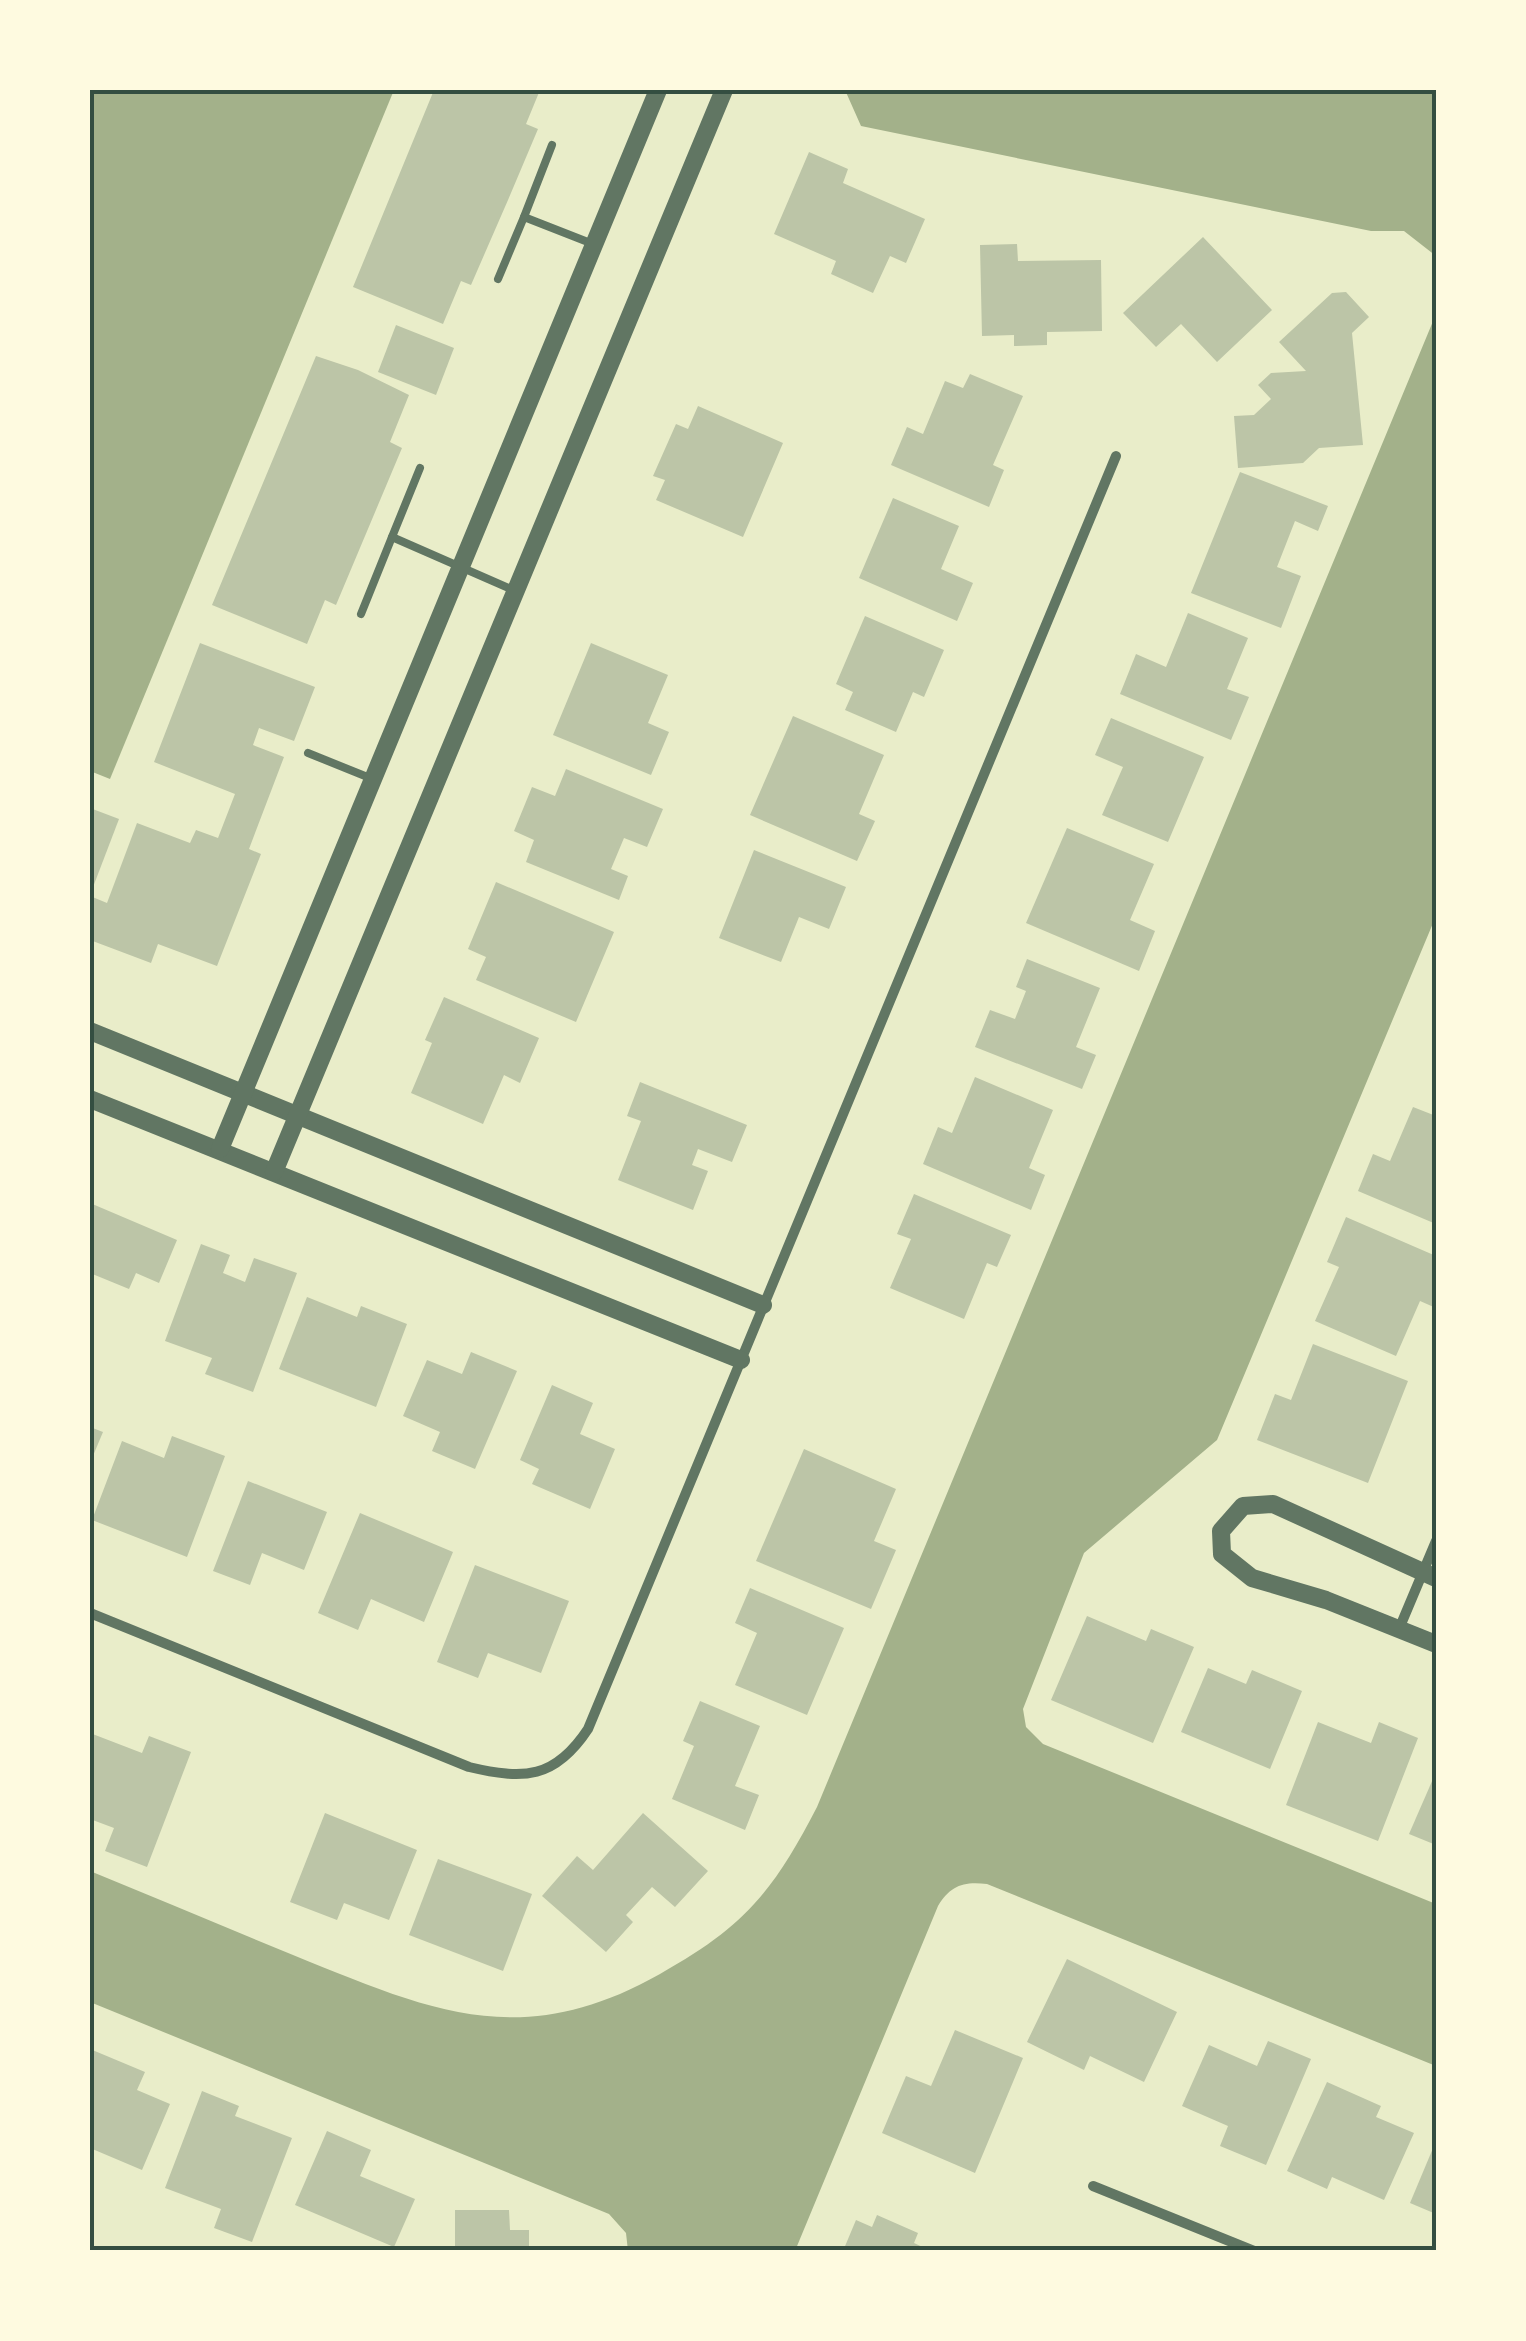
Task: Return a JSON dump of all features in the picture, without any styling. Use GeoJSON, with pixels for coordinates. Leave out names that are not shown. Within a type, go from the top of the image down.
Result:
{"type":"FeatureCollection","features":[{"type":"Feature","properties":{"kind":"street"},"geometry":{"type":"LineString","coordinates":[[220,1149],[283,1007],[658,90]]}},
{"type":"Feature","properties":{"kind":"street"},"geometry":{"type":"LineString","coordinates":[[274,1172],[724,90]]}},
{"type":"Feature","properties":{"kind":"street"},"geometry":{"type":"LineString","coordinates":[[90,1613],[469,1767],[522,1776],[550,1768],[572,1753],[588,1729],[1116,456]]}},
{"type":"Feature","properties":{"kind":"street"},"geometry":{"type":"LineString","coordinates":[[90,1031],[763,1305]]}},
{"type":"Feature","properties":{"kind":"street"},"geometry":{"type":"LineString","coordinates":[[90,1099],[741,1360]]}},
{"type":"Feature","properties":{"kind":"street"},"geometry":{"type":"LineString","coordinates":[[1429,1576],[1272,1504],[1243,1506],[1221,1530],[1222,1554],[1235,1568],[1436,1644]]}},
{"type":"Feature","properties":{"kind":"street"},"geometry":{"type":"LineString","coordinates":[[1399,1629],[1429,1576],[1436,1541]]}},
{"type":"Feature","properties":{"kind":"street"},"geometry":{"type":"LineString","coordinates":[[1093,2186],[1254,2251]]}},
{"type":"Feature","properties":{"kind":"lane"},"geometry":{"type":"LineString","coordinates":[[498,278],[552,145]]}},
{"type":"Feature","properties":{"kind":"lane"},"geometry":{"type":"LineString","coordinates":[[524,217],[593,244]]}},
{"type":"Feature","properties":{"kind":"lane"},"geometry":{"type":"LineString","coordinates":[[360,614],[420,468]]}},
{"type":"Feature","properties":{"kind":"lane"},"geometry":{"type":"LineString","coordinates":[[392,537],[514,590]]}},
{"type":"Feature","properties":{"kind":"lane"},"geometry":{"type":"LineString","coordinates":[[308,752],[374,780]]}},
{"type":"Feature","properties":{"kind":"shaded area"},"geometry":{"type":"Polygon","coordinates":[[[90,90],[394,90],[110,779],[90,771],[90,90]]]}},
{"type":"Feature","properties":{"kind":"shaded area"},"geometry":{"type":"Polygon","coordinates":[[[845,90],[1436,90],[1436,256],[1404,231],[1371,231],[861,126],[845,90]]]}},
{"type":"Feature","properties":{"kind":"shaded area"},"geometry":{"type":"Polygon","coordinates":[[[1436,314],[1436,916],[1217,1440],[1084,1553],[1023,1709],[1026,1727],[1043,1744],[1436,1904],[1436,2066],[987,1884],[964,1884],[952,1889],[938,1906],[795,2251],[628,2251],[626,2233],[609,2214],[90,2002],[90,1871],[388,1992],[475,2015],[518,2017],[563,2012],[610,1998],[660,1974],[714,1940],[754,1905],[770,1885],[817,1807],[1436,314]]]}},
{"type":"Feature","properties":{"kind":"building"},"geometry":{"type":"Polygon","coordinates":[[[434,90],[540,90],[526,124],[538,129],[471,285],[461,281],[443,324],[353,287],[434,90]]]}},
{"type":"Feature","properties":{"kind":"building"},"geometry":{"type":"Polygon","coordinates":[[[809,152],[848,169],[843,183],[925,219],[906,263],[890,256],[873,293],[831,274],[836,261],[774,234],[809,152]]]}},
{"type":"Feature","properties":{"kind":"building"},"geometry":{"type":"Polygon","coordinates":[[[1203,237],[1272,310],[1217,362],[1181,324],[1156,347],[1123,313],[1203,237]]]}},
{"type":"Feature","properties":{"kind":"building"},"geometry":{"type":"Polygon","coordinates":[[[1017,244],[1018,261],[1101,260],[1102,331],[1047,332],[1047,345],[1014,346],[1014,335],[982,336],[980,245],[1017,244]]]}},
{"type":"Feature","properties":{"kind":"building"},"geometry":{"type":"Polygon","coordinates":[[[1346,292],[1369,317],[1352,333],[1363,445],[1319,448],[1303,463],[1238,468],[1234,416],[1254,415],[1271,399],[1258,385],[1271,373],[1306,371],[1279,342],[1332,293],[1346,292]]]}},
{"type":"Feature","properties":{"kind":"building"},"geometry":{"type":"Polygon","coordinates":[[[396,325],[454,348],[436,395],[378,372],[396,325]]]}},
{"type":"Feature","properties":{"kind":"building"},"geometry":{"type":"Polygon","coordinates":[[[316,356],[358,370],[409,395],[390,442],[402,448],[336,605],[325,600],[307,644],[212,605],[316,356]]]}},
{"type":"Feature","properties":{"kind":"building"},"geometry":{"type":"Polygon","coordinates":[[[970,374],[1023,396],[993,465],[1004,470],[989,507],[891,465],[907,427],[923,434],[945,381],[963,388],[970,374]]]}},
{"type":"Feature","properties":{"kind":"building"},"geometry":{"type":"Polygon","coordinates":[[[698,406],[783,443],[743,537],[656,500],[665,480],[653,476],[676,424],[688,429],[698,406]]]}},
{"type":"Feature","properties":{"kind":"building"},"geometry":{"type":"Polygon","coordinates":[[[1240,472],[1328,506],[1318,531],[1295,521],[1277,567],[1301,576],[1281,628],[1191,593],[1240,472]]]}},
{"type":"Feature","properties":{"kind":"building"},"geometry":{"type":"Polygon","coordinates":[[[893,498],[959,526],[941,569],[973,583],[957,621],[859,578],[893,498]]]}},
{"type":"Feature","properties":{"kind":"building"},"geometry":{"type":"Polygon","coordinates":[[[1188,613],[1248,638],[1227,689],[1249,697],[1231,740],[1120,694],[1136,654],[1166,667],[1188,613]]]}},
{"type":"Feature","properties":{"kind":"building"},"geometry":{"type":"Polygon","coordinates":[[[865,616],[944,650],[924,697],[913,692],[896,732],[845,710],[853,692],[836,684],[865,616]]]}},
{"type":"Feature","properties":{"kind":"building"},"geometry":{"type":"Polygon","coordinates":[[[200,643],[315,687],[294,741],[259,728],[253,745],[284,757],[249,849],[261,854],[217,966],[158,944],[151,963],[90,940],[90,896],[107,903],[137,823],[190,843],[196,830],[218,838],[235,794],[154,762],[200,643]]]}},
{"type":"Feature","properties":{"kind":"building"},"geometry":{"type":"Polygon","coordinates":[[[591,643],[668,675],[648,723],[669,732],[651,775],[553,735],[591,643]]]}},
{"type":"Feature","properties":{"kind":"building"},"geometry":{"type":"Polygon","coordinates":[[[793,716],[884,755],[859,814],[875,821],[857,861],[750,815],[793,716]]]}},
{"type":"Feature","properties":{"kind":"building"},"geometry":{"type":"Polygon","coordinates":[[[1111,718],[1204,757],[1168,842],[1102,815],[1123,767],[1095,755],[1111,718]]]}},
{"type":"Feature","properties":{"kind":"building"},"geometry":{"type":"Polygon","coordinates":[[[566,769],[663,809],[647,847],[624,838],[611,869],[628,876],[619,900],[526,862],[534,840],[514,831],[532,787],[555,796],[566,769]]]}},
{"type":"Feature","properties":{"kind":"building"},"geometry":{"type":"Polygon","coordinates":[[[90,808],[119,819],[90,895],[90,808]]]}},
{"type":"Feature","properties":{"kind":"building"},"geometry":{"type":"Polygon","coordinates":[[[1067,828],[1154,864],[1130,920],[1155,931],[1139,971],[1026,923],[1067,828]]]}},
{"type":"Feature","properties":{"kind":"building"},"geometry":{"type":"Polygon","coordinates":[[[754,850],[846,887],[829,929],[799,917],[781,962],[719,938],[754,850]]]}},
{"type":"Feature","properties":{"kind":"building"},"geometry":{"type":"Polygon","coordinates":[[[496,882],[614,932],[576,1022],[476,980],[486,957],[468,949],[496,882]]]}},
{"type":"Feature","properties":{"kind":"building"},"geometry":{"type":"Polygon","coordinates":[[[1027,959],[1100,988],[1076,1047],[1096,1055],[1082,1089],[975,1047],[990,1010],[1015,1019],[1026,991],[1016,987],[1027,959]]]}},
{"type":"Feature","properties":{"kind":"building"},"geometry":{"type":"Polygon","coordinates":[[[444,997],[539,1038],[520,1083],[504,1075],[483,1124],[411,1093],[432,1043],[425,1040],[444,997]]]}},
{"type":"Feature","properties":{"kind":"building"},"geometry":{"type":"Polygon","coordinates":[[[975,1077],[1053,1110],[1029,1168],[1045,1175],[1031,1210],[923,1164],[938,1127],[952,1133],[975,1077]]]}},
{"type":"Feature","properties":{"kind":"building"},"geometry":{"type":"Polygon","coordinates":[[[640,1082],[747,1125],[732,1162],[698,1149],[692,1165],[708,1171],[693,1210],[618,1180],[641,1121],[627,1116],[640,1082]]]}},
{"type":"Feature","properties":{"kind":"building"},"geometry":{"type":"Polygon","coordinates":[[[1413,1107],[1436,1116],[1436,1224],[1358,1191],[1373,1154],[1390,1161],[1413,1107]]]}},
{"type":"Feature","properties":{"kind":"building"},"geometry":{"type":"Polygon","coordinates":[[[914,1194],[1011,1235],[997,1267],[987,1263],[964,1319],[890,1288],[911,1239],[897,1234],[914,1194]]]}},
{"type":"Feature","properties":{"kind":"building"},"geometry":{"type":"Polygon","coordinates":[[[90,1203],[177,1240],[159,1283],[136,1273],[129,1289],[90,1273],[90,1203]]]}},
{"type":"Feature","properties":{"kind":"building"},"geometry":{"type":"Polygon","coordinates":[[[1346,1217],[1436,1256],[1436,1308],[1420,1301],[1396,1356],[1315,1321],[1339,1267],[1327,1262],[1346,1217]]]}},
{"type":"Feature","properties":{"kind":"building"},"geometry":{"type":"Polygon","coordinates":[[[201,1244],[230,1255],[223,1273],[245,1282],[254,1258],[297,1273],[253,1392],[205,1374],[212,1358],[165,1341],[201,1244]]]}},
{"type":"Feature","properties":{"kind":"building"},"geometry":{"type":"Polygon","coordinates":[[[307,1297],[357,1317],[361,1306],[407,1324],[376,1407],[279,1369],[307,1297]]]}},
{"type":"Feature","properties":{"kind":"building"},"geometry":{"type":"Polygon","coordinates":[[[1313,1344],[1408,1381],[1368,1483],[1257,1440],[1275,1394],[1291,1400],[1313,1344]]]}},
{"type":"Feature","properties":{"kind":"building"},"geometry":{"type":"Polygon","coordinates":[[[471,1352],[517,1371],[475,1469],[432,1451],[440,1432],[403,1416],[427,1360],[462,1374],[471,1352]]]}},
{"type":"Feature","properties":{"kind":"building"},"geometry":{"type":"Polygon","coordinates":[[[552,1385],[593,1403],[580,1434],[615,1449],[590,1509],[532,1484],[539,1469],[520,1460],[552,1385]]]}},
{"type":"Feature","properties":{"kind":"building"},"geometry":{"type":"Polygon","coordinates":[[[90,1427],[103,1432],[90,1463],[90,1427]]]}},
{"type":"Feature","properties":{"kind":"building"},"geometry":{"type":"Polygon","coordinates":[[[172,1436],[225,1456],[187,1557],[92,1520],[122,1441],[164,1458],[172,1436]]]}},
{"type":"Feature","properties":{"kind":"building"},"geometry":{"type":"Polygon","coordinates":[[[804,1449],[896,1489],[874,1541],[896,1550],[871,1609],[756,1561],[804,1449]]]}},
{"type":"Feature","properties":{"kind":"building"},"geometry":{"type":"Polygon","coordinates":[[[248,1481],[327,1512],[304,1570],[262,1553],[250,1585],[213,1571],[248,1481]]]}},
{"type":"Feature","properties":{"kind":"building"},"geometry":{"type":"Polygon","coordinates":[[[360,1513],[453,1552],[424,1622],[371,1599],[358,1630],[318,1613],[360,1513]]]}},
{"type":"Feature","properties":{"kind":"building"},"geometry":{"type":"Polygon","coordinates":[[[475,1565],[569,1601],[541,1673],[488,1653],[478,1678],[437,1662],[475,1565]]]}},
{"type":"Feature","properties":{"kind":"building"},"geometry":{"type":"Polygon","coordinates":[[[750,1588],[844,1628],[807,1715],[735,1685],[757,1633],[735,1623],[750,1588]]]}},
{"type":"Feature","properties":{"kind":"building"},"geometry":{"type":"Polygon","coordinates":[[[1087,1616],[1146,1641],[1151,1629],[1194,1647],[1153,1743],[1051,1700],[1087,1616]]]}},
{"type":"Feature","properties":{"kind":"building"},"geometry":{"type":"Polygon","coordinates":[[[1208,1668],[1246,1684],[1252,1670],[1302,1691],[1270,1769],[1181,1732],[1208,1668]]]}},
{"type":"Feature","properties":{"kind":"building"},"geometry":{"type":"Polygon","coordinates":[[[700,1701],[760,1726],[735,1786],[759,1795],[745,1830],[672,1799],[694,1746],[683,1741],[700,1701]]]}},
{"type":"Feature","properties":{"kind":"building"},"geometry":{"type":"Polygon","coordinates":[[[1318,1722],[1371,1743],[1379,1722],[1418,1738],[1378,1841],[1286,1805],[1318,1722]]]}},
{"type":"Feature","properties":{"kind":"building"},"geometry":{"type":"Polygon","coordinates":[[[90,1733],[142,1753],[149,1736],[191,1752],[147,1867],[105,1851],[114,1828],[90,1819],[90,1733]]]}},
{"type":"Feature","properties":{"kind":"building"},"geometry":{"type":"Polygon","coordinates":[[[1436,1772],[1436,1845],[1409,1834],[1436,1772]]]}},
{"type":"Feature","properties":{"kind":"building"},"geometry":{"type":"Polygon","coordinates":[[[325,1813],[417,1850],[389,1920],[344,1903],[337,1920],[290,1902],[325,1813]]]}},
{"type":"Feature","properties":{"kind":"building"},"geometry":{"type":"Polygon","coordinates":[[[643,1813],[708,1871],[675,1907],[652,1887],[626,1915],[633,1922],[606,1952],[542,1896],[577,1856],[593,1870],[643,1813]]]}},
{"type":"Feature","properties":{"kind":"building"},"geometry":{"type":"Polygon","coordinates":[[[438,1859],[532,1894],[503,1971],[409,1935],[438,1859]]]}},
{"type":"Feature","properties":{"kind":"building"},"geometry":{"type":"Polygon","coordinates":[[[1067,1959],[1177,2012],[1144,2082],[1090,2056],[1084,2070],[1027,2042],[1067,1959]]]}},
{"type":"Feature","properties":{"kind":"building"},"geometry":{"type":"Polygon","coordinates":[[[955,2030],[1023,2058],[975,2173],[882,2133],[906,2076],[931,2086],[955,2030]]]}},
{"type":"Feature","properties":{"kind":"building"},"geometry":{"type":"Polygon","coordinates":[[[1268,2041],[1311,2059],[1266,2165],[1220,2146],[1228,2126],[1182,2106],[1209,2045],[1257,2066],[1268,2041]]]}},
{"type":"Feature","properties":{"kind":"building"},"geometry":{"type":"Polygon","coordinates":[[[90,2049],[145,2072],[137,2090],[170,2104],[142,2170],[90,2148],[90,2049]]]}},
{"type":"Feature","properties":{"kind":"building"},"geometry":{"type":"Polygon","coordinates":[[[1327,2082],[1381,2106],[1376,2117],[1414,2133],[1384,2200],[1332,2177],[1327,2189],[1287,2171],[1327,2082]]]}},
{"type":"Feature","properties":{"kind":"building"},"geometry":{"type":"Polygon","coordinates":[[[202,2091],[239,2106],[235,2116],[292,2138],[252,2242],[214,2228],[221,2209],[165,2188],[202,2091]]]}},
{"type":"Feature","properties":{"kind":"building"},"geometry":{"type":"Polygon","coordinates":[[[327,2131],[371,2150],[360,2176],[415,2199],[394,2247],[295,2205],[327,2131]]]}},
{"type":"Feature","properties":{"kind":"building"},"geometry":{"type":"Polygon","coordinates":[[[1436,2141],[1436,2214],[1410,2203],[1436,2141]]]}},
{"type":"Feature","properties":{"kind":"building"},"geometry":{"type":"Polygon","coordinates":[[[455,2210],[509,2210],[510,2230],[529,2230],[529,2251],[455,2251],[455,2210]]]}},
{"type":"Feature","properties":{"kind":"building"},"geometry":{"type":"Polygon","coordinates":[[[877,2215],[918,2233],[914,2243],[931,2251],[843,2251],[856,2220],[872,2227],[877,2215]]]}}]}
